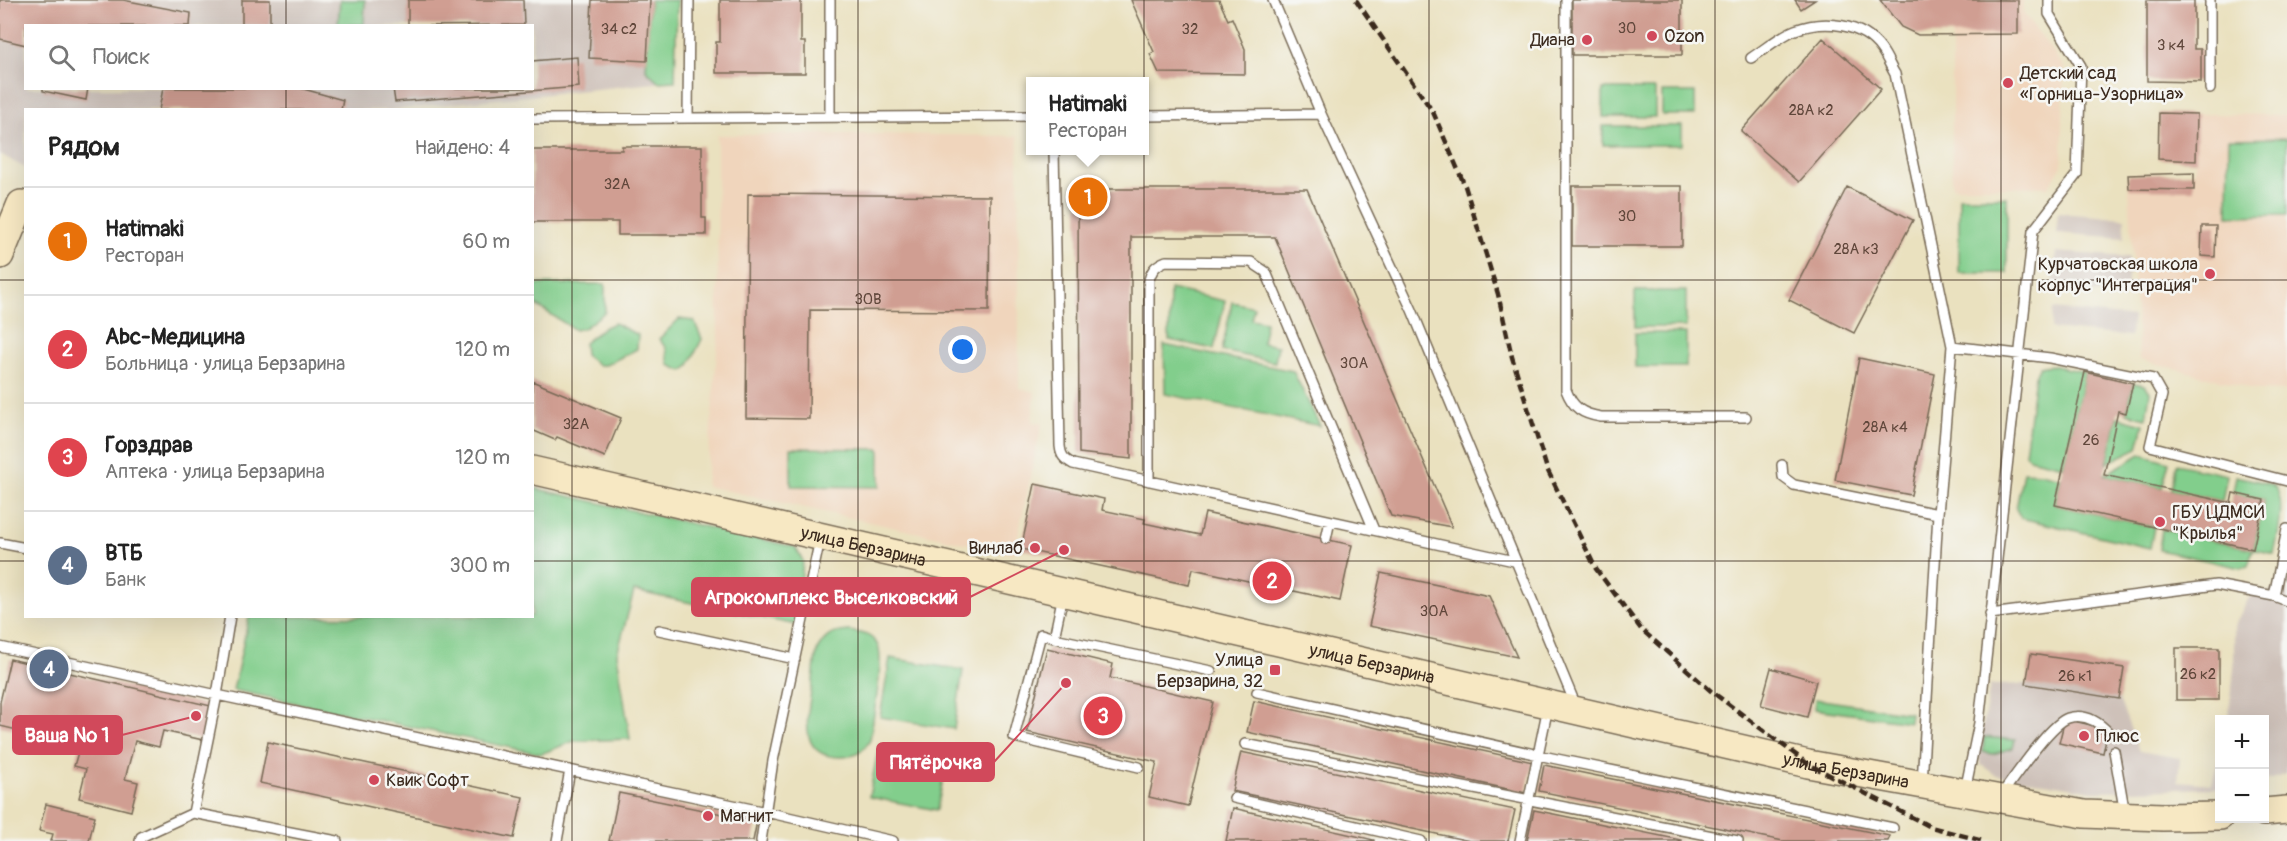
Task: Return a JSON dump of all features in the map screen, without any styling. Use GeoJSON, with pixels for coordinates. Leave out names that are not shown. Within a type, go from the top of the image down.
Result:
{"type":"FeatureCollection","features":[{"type":"Feature","properties":{"kind":"street"},"geometry":{"type":"LineString","coordinates":[[0,255],[15,201]]}},
{"type":"Feature","properties":{"kind":"street","name":"улица Берзарина"},"geometry":{"type":"LineString","coordinates":[[534,470],[1808,764],[2084,814],[2215,816]]}},
{"type":"Feature","properties":{"kind":"street"},"geometry":{"type":"LineString","coordinates":[[2269,812],[2287,810]]}},
{"type":"Feature","properties":{"kind":"lane"},"geometry":{"type":"LineString","coordinates":[[688,118],[689,0]]}},
{"type":"Feature","properties":{"kind":"lane"},"geometry":{"type":"LineString","coordinates":[[830,0],[830,117]]}},
{"type":"Feature","properties":{"kind":"lane"},"geometry":{"type":"LineString","coordinates":[[1274,0],[1320,114],[1412,309],[1514,561],[1578,711]]}},
{"type":"Feature","properties":{"kind":"lane"},"geometry":{"type":"LineString","coordinates":[[1566,0],[1566,390],[1571,402],[1587,415],[1601,417],[1746,417]]}},
{"type":"Feature","properties":{"kind":"lane"},"geometry":{"type":"LineString","coordinates":[[1965,793],[1979,723],[2033,231],[2077,174],[2080,66],[2049,14],[2049,0]]}},
{"type":"Feature","properties":{"kind":"lane"},"geometry":{"type":"LineString","coordinates":[[2210,0],[2210,89]]}},
{"type":"Feature","properties":{"kind":"lane"},"geometry":{"type":"LineString","coordinates":[[1751,58],[1793,31],[1820,24],[1845,26],[1867,36],[1881,49],[1895,74],[1952,346],[1938,514],[1922,786]]}},
{"type":"Feature","properties":{"kind":"lane"},"geometry":{"type":"LineString","coordinates":[[1149,116],[1320,114]]}},
{"type":"Feature","properties":{"kind":"lane"},"geometry":{"type":"LineString","coordinates":[[534,119],[1026,116]]}},
{"type":"Feature","properties":{"kind":"lane"},"geometry":{"type":"LineString","coordinates":[[1054,155],[1061,454],[1065,460],[1073,464],[1514,561]]}},
{"type":"Feature","properties":{"kind":"lane"},"geometry":{"type":"LineString","coordinates":[[1149,481],[1149,280],[1152,271],[1157,264],[1166,261],[1251,262],[1266,272],[1374,530]]}},
{"type":"Feature","properties":{"kind":"lane"},"geometry":{"type":"LineString","coordinates":[[1952,346],[2018,354],[2153,379],[2162,395],[2150,446],[2287,481]]}},
{"type":"Feature","properties":{"kind":"lane"},"geometry":{"type":"LineString","coordinates":[[1782,465],[1783,477],[1794,485],[1938,514]]}},
{"type":"Feature","properties":{"kind":"lane"},"geometry":{"type":"LineString","coordinates":[[1326,539],[1330,521]]}},
{"type":"Feature","properties":{"kind":"lane"},"geometry":{"type":"LineString","coordinates":[[2274,596],[2287,529]]}},
{"type":"Feature","properties":{"kind":"lane"},"geometry":{"type":"LineString","coordinates":[[761,841],[773,761],[820,537]]}},
{"type":"Feature","properties":{"kind":"lane"},"geometry":{"type":"LineString","coordinates":[[0,543],[24,548]]}},
{"type":"Feature","properties":{"kind":"lane"},"geometry":{"type":"LineString","coordinates":[[1990,614],[2216,585],[2274,596],[2287,601]]}},
{"type":"Feature","properties":{"kind":"lane"},"geometry":{"type":"LineString","coordinates":[[1054,638],[1064,593]]}},
{"type":"Feature","properties":{"kind":"lane"},"geometry":{"type":"LineString","coordinates":[[193,813],[230,618]]}},
{"type":"Feature","properties":{"kind":"lane"},"geometry":{"type":"LineString","coordinates":[[659,630],[795,659]]}},
{"type":"Feature","properties":{"kind":"lane"},"geometry":{"type":"LineString","coordinates":[[1139,767],[1014,737],[1041,634],[1211,671]]}},
{"type":"Feature","properties":{"kind":"lane"},"geometry":{"type":"LineString","coordinates":[[0,647],[893,841]]}},
{"type":"Feature","properties":{"kind":"lane"},"geometry":{"type":"LineString","coordinates":[[1257,692],[1538,754],[1893,828]]}},
{"type":"Feature","properties":{"kind":"lane"},"geometry":{"type":"LineString","coordinates":[[1520,841],[1548,704]]}},
{"type":"Feature","properties":{"kind":"lane"},"geometry":{"type":"LineString","coordinates":[[1998,799],[2043,740],[2066,718],[2082,717],[2098,722],[2109,733]]}},
{"type":"Feature","properties":{"kind":"lane"},"geometry":{"type":"LineString","coordinates":[[1245,744],[1738,841]]}},
{"type":"Feature","properties":{"kind":"lane"},"geometry":{"type":"LineString","coordinates":[[2114,751],[2126,816]]}},
{"type":"Feature","properties":{"kind":"lane"},"geometry":{"type":"LineString","coordinates":[[557,841],[570,770]]}},
{"type":"Feature","properties":{"kind":"lane"},"geometry":{"type":"LineString","coordinates":[[1234,798],[1421,841]]}},
{"type":"Feature","properties":{"kind":"lane"},"geometry":{"type":"LineString","coordinates":[[140,841],[141,837],[193,813],[337,841]]}},
{"type":"Feature","properties":{"kind":"shaded area"},"geometry":{"type":"Polygon","coordinates":[[[0,0],[677,0],[675,81],[409,108],[24,108],[24,167],[0,154],[0,0]]]}},
{"type":"Feature","properties":{"kind":"shaded area","name":"Детский сад «Горница-Узорница»"},"geometry":{"type":"Polygon","coordinates":[[[1880,0],[2023,0],[2023,12],[2064,67],[2062,166],[2048,187],[1952,187],[1952,35],[1918,35],[1910,32],[1895,22],[1880,0]]]}},
{"type":"Feature","properties":{"kind":"shaded area","name":"Курчатовская школа корпус \"Интеграция\""},"geometry":{"type":"Polygon","coordinates":[[[2197,114],[2287,115],[2287,391],[2257,390],[2139,359],[2129,189],[2194,189],[2197,114]]]}},
{"type":"Feature","properties":{"kind":"shaded area"},"geometry":{"type":"Polygon","coordinates":[[[717,135],[1018,136],[1019,388],[1035,392],[1032,422],[1042,423],[1014,554],[706,486],[718,340],[717,135]]]}},
{"type":"Feature","properties":{"kind":"shaded area"},"geometry":{"type":"Polygon","coordinates":[[[2058,213],[2125,218],[2124,238],[2056,233],[2058,213]]]}},
{"type":"Feature","properties":{"kind":"shaded area"},"geometry":{"type":"Polygon","coordinates":[[[2056,252],[2129,257],[2127,295],[2053,289],[2056,252]]]}},
{"type":"Feature","properties":{"kind":"shaded area"},"geometry":{"type":"Polygon","coordinates":[[[2053,309],[2133,317],[2130,336],[2051,329],[2053,309]]]}},
{"type":"Feature","properties":{"kind":"shaded area"},"geometry":{"type":"Polygon","coordinates":[[[2280,589],[2287,591],[2287,774],[2269,780],[2269,715],[2229,715],[2234,669],[2234,626],[2250,596],[2280,589]]]}},
{"type":"Feature","properties":{"kind":"shaded area"},"geometry":{"type":"Polygon","coordinates":[[[2026,684],[2119,699],[2139,751],[2180,758],[2178,781],[2212,784],[2215,772],[2215,788],[2093,791],[1996,775],[1981,765],[1978,755],[1990,685],[2026,684]]]}},
{"type":"Feature","properties":{"kind":"green space"},"geometry":{"type":"Polygon","coordinates":[[[340,0],[365,0],[364,24],[338,24],[340,0]]]}},
{"type":"Feature","properties":{"kind":"green space"},"geometry":{"type":"Polygon","coordinates":[[[650,0],[677,0],[675,81],[659,82],[646,70],[650,0]]]}},
{"type":"Feature","properties":{"kind":"green space"},"geometry":{"type":"Polygon","coordinates":[[[1603,89],[1655,89],[1655,117],[1603,117],[1603,89]]]}},
{"type":"Feature","properties":{"kind":"green space"},"geometry":{"type":"Polygon","coordinates":[[[1662,92],[1695,92],[1695,115],[1662,115],[1662,92]]]}},
{"type":"Feature","properties":{"kind":"green space"},"geometry":{"type":"Polygon","coordinates":[[[1603,126],[1682,126],[1682,145],[1603,145],[1603,126]]]}},
{"type":"Feature","properties":{"kind":"green space"},"geometry":{"type":"Polygon","coordinates":[[[2287,138],[2287,215],[2228,216],[2229,139],[2287,138]]]}},
{"type":"Feature","properties":{"kind":"green space"},"geometry":{"type":"Polygon","coordinates":[[[1959,197],[2007,197],[2007,273],[1959,273],[1959,197]]]}},
{"type":"Feature","properties":{"kind":"green space"},"geometry":{"type":"Polygon","coordinates":[[[534,284],[605,284],[605,312],[584,328],[575,330],[534,304],[534,284]]]}},
{"type":"Feature","properties":{"kind":"green space"},"geometry":{"type":"Polygon","coordinates":[[[1170,289],[1225,301],[1214,349],[1169,340],[1170,289]]]}},
{"type":"Feature","properties":{"kind":"green space"},"geometry":{"type":"Polygon","coordinates":[[[1635,291],[1686,291],[1686,327],[1635,327],[1635,291]]]}},
{"type":"Feature","properties":{"kind":"green space"},"geometry":{"type":"Polygon","coordinates":[[[1232,302],[1254,307],[1251,319],[1266,322],[1262,343],[1278,346],[1275,362],[1222,351],[1232,302]]]}},
{"type":"Feature","properties":{"kind":"green space"},"geometry":{"type":"Polygon","coordinates":[[[679,319],[694,321],[702,339],[688,367],[682,371],[669,365],[666,348],[659,339],[679,319]]]}},
{"type":"Feature","properties":{"kind":"green space"},"geometry":{"type":"Polygon","coordinates":[[[614,323],[638,335],[637,349],[606,365],[598,365],[585,355],[584,343],[614,323]]]}},
{"type":"Feature","properties":{"kind":"green space"},"geometry":{"type":"Polygon","coordinates":[[[1635,333],[1686,333],[1686,367],[1635,367],[1635,333]]]}},
{"type":"Feature","properties":{"kind":"green space"},"geometry":{"type":"Polygon","coordinates":[[[1164,345],[1293,371],[1320,426],[1165,394],[1164,345]]]}},
{"type":"Feature","properties":{"kind":"green space"},"geometry":{"type":"Polygon","coordinates":[[[2049,365],[2085,372],[2064,466],[2029,458],[2025,454],[2035,376],[2040,367],[2049,365]]]}},
{"type":"Feature","properties":{"kind":"green space"},"geometry":{"type":"Polygon","coordinates":[[[2133,383],[2145,385],[2150,392],[2146,418],[2126,413],[2133,383]]]}},
{"type":"Feature","properties":{"kind":"green space"},"geometry":{"type":"Polygon","coordinates":[[[2117,417],[2144,424],[2138,448],[2107,463],[2117,417]]]}},
{"type":"Feature","properties":{"kind":"green space"},"geometry":{"type":"Polygon","coordinates":[[[791,448],[880,449],[880,487],[791,486],[791,448]]]}},
{"type":"Feature","properties":{"kind":"green space"},"geometry":{"type":"Polygon","coordinates":[[[2141,454],[2169,462],[2162,488],[2104,475],[2141,454]]]}},
{"type":"Feature","properties":{"kind":"green space"},"geometry":{"type":"Polygon","coordinates":[[[2176,464],[2227,475],[2222,501],[2171,490],[2176,464]]]}},
{"type":"Feature","properties":{"kind":"green space"},"geometry":{"type":"Polygon","coordinates":[[[2023,472],[2041,473],[2061,478],[2055,505],[2154,527],[2150,548],[2021,518],[2016,509],[2023,472]]]}},
{"type":"Feature","properties":{"kind":"green space"},"geometry":{"type":"Polygon","coordinates":[[[2236,476],[2270,484],[2278,491],[2281,508],[2274,554],[2253,549],[2264,500],[2233,493],[2236,476]]]}},
{"type":"Feature","properties":{"kind":"green space"},"geometry":{"type":"Polygon","coordinates":[[[534,488],[795,547],[803,561],[797,625],[634,591],[617,654],[630,739],[574,741],[541,754],[233,690],[249,618],[534,618],[534,488]]]}},
{"type":"Feature","properties":{"kind":"green space"},"geometry":{"type":"Polygon","coordinates":[[[2162,529],[2253,549],[2248,566],[2241,568],[2159,550],[2162,529]]]}},
{"type":"Feature","properties":{"kind":"green space"},"geometry":{"type":"Polygon","coordinates":[[[849,631],[868,636],[877,644],[880,662],[878,690],[870,740],[858,753],[840,757],[825,755],[816,749],[810,740],[808,717],[819,647],[830,635],[849,631]]]}},
{"type":"Feature","properties":{"kind":"green space"},"geometry":{"type":"Polygon","coordinates":[[[890,658],[963,670],[954,729],[880,717],[890,658]]]}},
{"type":"Feature","properties":{"kind":"green space"},"geometry":{"type":"Polygon","coordinates":[[[1815,699],[1910,713],[1909,722],[1814,709],[1815,699]]]}},
{"type":"Feature","properties":{"kind":"green space"},"geometry":{"type":"Polygon","coordinates":[[[1984,737],[2015,740],[2013,748],[1993,754],[1983,752],[1984,737]]]}},
{"type":"Feature","properties":{"kind":"green space"},"geometry":{"type":"Polygon","coordinates":[[[879,745],[947,758],[937,810],[869,797],[879,745]]]}},
{"type":"Feature","properties":{"kind":"building"},"geometry":{"type":"Polygon","coordinates":[[[0,0],[123,0],[191,13],[190,24],[24,24],[24,45],[0,39],[0,0]]]}},
{"type":"Feature","properties":{"kind":"building"},"geometry":{"type":"Polygon","coordinates":[[[242,0],[270,0],[270,24],[242,24],[242,0]]]}},
{"type":"Feature","properties":{"kind":"building"},"geometry":{"type":"Polygon","coordinates":[[[408,0],[523,0],[524,24],[408,24],[408,0]]]}},
{"type":"Feature","properties":{"kind":"building"},"geometry":{"type":"Polygon","coordinates":[[[592,0],[650,0],[647,61],[589,58],[592,0]]]}},
{"type":"Feature","properties":{"kind":"building"},"geometry":{"type":"Polygon","coordinates":[[[720,0],[801,0],[801,42],[805,42],[805,73],[716,73],[716,42],[720,42],[720,0]]]}},
{"type":"Feature","properties":{"kind":"building"},"geometry":{"type":"Polygon","coordinates":[[[1131,0],[1219,0],[1228,20],[1232,18],[1245,49],[1245,74],[1159,73],[1150,54],[1154,52],[1131,0]]]}},
{"type":"Feature","properties":{"kind":"building"},"geometry":{"type":"Polygon","coordinates":[[[1572,0],[1682,0],[1682,55],[1572,55],[1572,0]]]}},
{"type":"Feature","properties":{"kind":"building"},"geometry":{"type":"Polygon","coordinates":[[[1795,0],[1815,0],[1801,9],[1795,0]]]}},
{"type":"Feature","properties":{"kind":"building"},"geometry":{"type":"Polygon","coordinates":[[[1880,0],[2018,0],[2018,34],[1918,35],[1901,27],[1880,0]]]}},
{"type":"Feature","properties":{"kind":"building"},"geometry":{"type":"Polygon","coordinates":[[[2147,0],[2194,0],[2194,49],[2201,49],[2201,82],[2147,81],[2147,0]]]}},
{"type":"Feature","properties":{"kind":"building"},"geometry":{"type":"Polygon","coordinates":[[[1823,38],[1881,89],[1799,182],[1741,131],[1823,38]]]}},
{"type":"Feature","properties":{"kind":"building"},"geometry":{"type":"Polygon","coordinates":[[[577,57],[579,87],[395,102],[393,90],[534,90],[534,61],[577,57]]]}},
{"type":"Feature","properties":{"kind":"building"},"geometry":{"type":"Polygon","coordinates":[[[43,90],[88,90],[86,100],[43,90]]]}},
{"type":"Feature","properties":{"kind":"building"},"geometry":{"type":"Polygon","coordinates":[[[163,90],[307,90],[343,100],[341,108],[159,108],[163,90]]]}},
{"type":"Feature","properties":{"kind":"building"},"geometry":{"type":"Polygon","coordinates":[[[2159,113],[2197,114],[2196,161],[2158,159],[2159,113]]]}},
{"type":"Feature","properties":{"kind":"building"},"geometry":{"type":"Polygon","coordinates":[[[622,146],[702,146],[702,218],[706,218],[706,235],[618,235],[618,222],[534,222],[534,150],[622,150],[622,146]]]}},
{"type":"Feature","properties":{"kind":"building"},"geometry":{"type":"Polygon","coordinates":[[[2194,173],[2194,190],[2129,189],[2128,175],[2194,173]]]}},
{"type":"Feature","properties":{"kind":"building"},"geometry":{"type":"Polygon","coordinates":[[[1572,186],[1682,186],[1682,246],[1572,246],[1572,186]]]}},
{"type":"Feature","properties":{"kind":"building"},"geometry":{"type":"Polygon","coordinates":[[[1847,187],[1913,220],[1854,333],[1789,300],[1847,187]]]}},
{"type":"Feature","properties":{"kind":"building"},"geometry":{"type":"Polygon","coordinates":[[[1078,189],[1307,189],[1452,527],[1391,516],[1275,237],[1131,237],[1131,459],[1079,453],[1078,189]]]}},
{"type":"Feature","properties":{"kind":"building"},"geometry":{"type":"Polygon","coordinates":[[[748,194],[990,196],[989,311],[810,310],[809,419],[746,418],[748,194]]]}},
{"type":"Feature","properties":{"kind":"building"},"geometry":{"type":"Polygon","coordinates":[[[2202,226],[2216,226],[2215,257],[2201,256],[2202,226]]]}},
{"type":"Feature","properties":{"kind":"building"},"geometry":{"type":"Polygon","coordinates":[[[1859,358],[1935,374],[1911,495],[1835,480],[1859,358]]]}},
{"type":"Feature","properties":{"kind":"building"},"geometry":{"type":"Polygon","coordinates":[[[2085,372],[2133,383],[2126,413],[2118,411],[2104,475],[2231,503],[2233,493],[2264,500],[2253,549],[2055,505],[2085,372]]]}},
{"type":"Feature","properties":{"kind":"building"},"geometry":{"type":"Polygon","coordinates":[[[534,382],[621,418],[605,457],[557,437],[555,440],[534,431],[534,382]]]}},
{"type":"Feature","properties":{"kind":"building"},"geometry":{"type":"Polygon","coordinates":[[[1035,484],[1104,499],[1102,510],[1145,519],[1144,523],[1200,535],[1205,513],[1352,545],[1340,601],[1193,569],[1189,585],[1021,549],[1035,484]]]}},
{"type":"Feature","properties":{"kind":"building"},"geometry":{"type":"Polygon","coordinates":[[[1381,573],[1489,596],[1517,657],[1369,626],[1381,573]]]}},
{"type":"Feature","properties":{"kind":"building"},"geometry":{"type":"Polygon","coordinates":[[[1047,648],[1113,664],[1110,678],[1213,702],[1188,806],[1149,797],[1157,762],[1027,732],[1047,648]]]}},
{"type":"Feature","properties":{"kind":"building"},"geometry":{"type":"Polygon","coordinates":[[[2176,648],[2219,648],[2219,700],[2176,700],[2176,648]]]}},
{"type":"Feature","properties":{"kind":"building"},"geometry":{"type":"Polygon","coordinates":[[[2031,654],[2124,668],[2119,699],[2026,684],[2031,654]]]}},
{"type":"Feature","properties":{"kind":"building"},"geometry":{"type":"Polygon","coordinates":[[[10,659],[211,706],[203,740],[163,731],[159,747],[135,741],[125,779],[138,782],[131,811],[79,798],[86,769],[74,766],[80,745],[0,726],[0,702],[10,659]]]}},
{"type":"Feature","properties":{"kind":"building"},"geometry":{"type":"Polygon","coordinates":[[[1771,668],[1816,681],[1807,717],[1761,705],[1771,668]]]}},
{"type":"Feature","properties":{"kind":"building"},"geometry":{"type":"Polygon","coordinates":[[[1254,701],[1533,762],[1526,793],[1247,732],[1254,701]]]}},
{"type":"Feature","properties":{"kind":"building","name":"Плюс"},"geometry":{"type":"Polygon","coordinates":[[[2065,719],[2108,729],[2103,753],[2059,743],[2065,719]]]}},
{"type":"Feature","properties":{"kind":"building"},"geometry":{"type":"Polygon","coordinates":[[[268,742],[523,797],[514,838],[260,783],[268,742]]]}},
{"type":"Feature","properties":{"kind":"building"},"geometry":{"type":"Polygon","coordinates":[[[1241,752],[1515,810],[1508,841],[1470,841],[1232,791],[1241,752]]]}},
{"type":"Feature","properties":{"kind":"building"},"geometry":{"type":"Polygon","coordinates":[[[1544,765],[1890,836],[1888,841],[1783,841],[1539,791],[1544,765]]]}},
{"type":"Feature","properties":{"kind":"building"},"geometry":{"type":"Polygon","coordinates":[[[619,793],[757,821],[753,841],[609,841],[619,793]]]}},
{"type":"Feature","properties":{"kind":"building"},"geometry":{"type":"Polygon","coordinates":[[[46,804],[95,816],[89,841],[51,841],[53,834],[39,831],[46,804]]]}},
{"type":"Feature","properties":{"kind":"building"},"geometry":{"type":"Polygon","coordinates":[[[1233,808],[1374,840],[1374,841],[1226,841],[1233,808]]]}},
{"type":"Feature","properties":{"kind":"building"},"geometry":{"type":"Polygon","coordinates":[[[1534,810],[1681,840],[1681,841],[1527,841],[1534,810]]]}},
{"type":"Feature","properties":{"kind":"railway"},"geometry":{"type":"LineString","coordinates":[[1356,0],[1433,112],[1465,186],[1498,294],[1512,357],[1547,469],[1596,569],[1641,629],[1711,691],[1808,764],[1931,827],[1983,841]]}},
{"type":"Feature","properties":{"kind":"place","name":"Ozon"},"geometry":{"type":"Point","coordinates":[1652,36]}},
{"type":"Feature","properties":{"kind":"place","name":"Диана"},"geometry":{"type":"Point","coordinates":[1587,40]}},
{"type":"Feature","properties":{"kind":"place","name":"Детский сад «Горница-Узорница»"},"geometry":{"type":"Point","coordinates":[2008,83]}},
{"type":"Feature","properties":{"kind":"place","name":"Hatimaki"},"geometry":{"type":"Point","coordinates":[1088,197]}},
{"type":"Feature","properties":{"kind":"place","name":"Курчатовская школа корпус \"Интеграция\""},"geometry":{"type":"Point","coordinates":[2210,274]}},
{"type":"Feature","properties":{"kind":"place","name":"ГБУ ЦДМСИ \"Крылья\""},"geometry":{"type":"Point","coordinates":[2160,522]}},
{"type":"Feature","properties":{"kind":"place","name":"Винлаб"},"geometry":{"type":"Point","coordinates":[1035,548]}},
{"type":"Feature","properties":{"kind":"place","name":"Агрокомплекс Выселковский"},"geometry":{"type":"Point","coordinates":[1064,550]}},
{"type":"Feature","properties":{"kind":"place","name":"Abc-Медицина"},"geometry":{"type":"Point","coordinates":[1272,581]}},
{"type":"Feature","properties":{"kind":"place","name":"ВТБ"},"geometry":{"type":"Point","coordinates":[49,669]}},
{"type":"Feature","properties":{"kind":"place","name":"Улица Берзарина, 32"},"geometry":{"type":"Point","coordinates":[1275,670]}},
{"type":"Feature","properties":{"kind":"place","name":"Пятёрочка"},"geometry":{"type":"Point","coordinates":[1066,683]}},
{"type":"Feature","properties":{"kind":"place","name":"Ваша № 1"},"geometry":{"type":"Point","coordinates":[196,716]}},
{"type":"Feature","properties":{"kind":"place","name":"Горздрав"},"geometry":{"type":"Point","coordinates":[1103,716]}},
{"type":"Feature","properties":{"kind":"place","name":"Плюс"},"geometry":{"type":"Point","coordinates":[2084,736]}},
{"type":"Feature","properties":{"kind":"place","name":"Квик Софт"},"geometry":{"type":"Point","coordinates":[374,780]}},
{"type":"Feature","properties":{"kind":"place","name":"Магнит"},"geometry":{"type":"Point","coordinates":[708,816]}}]}
